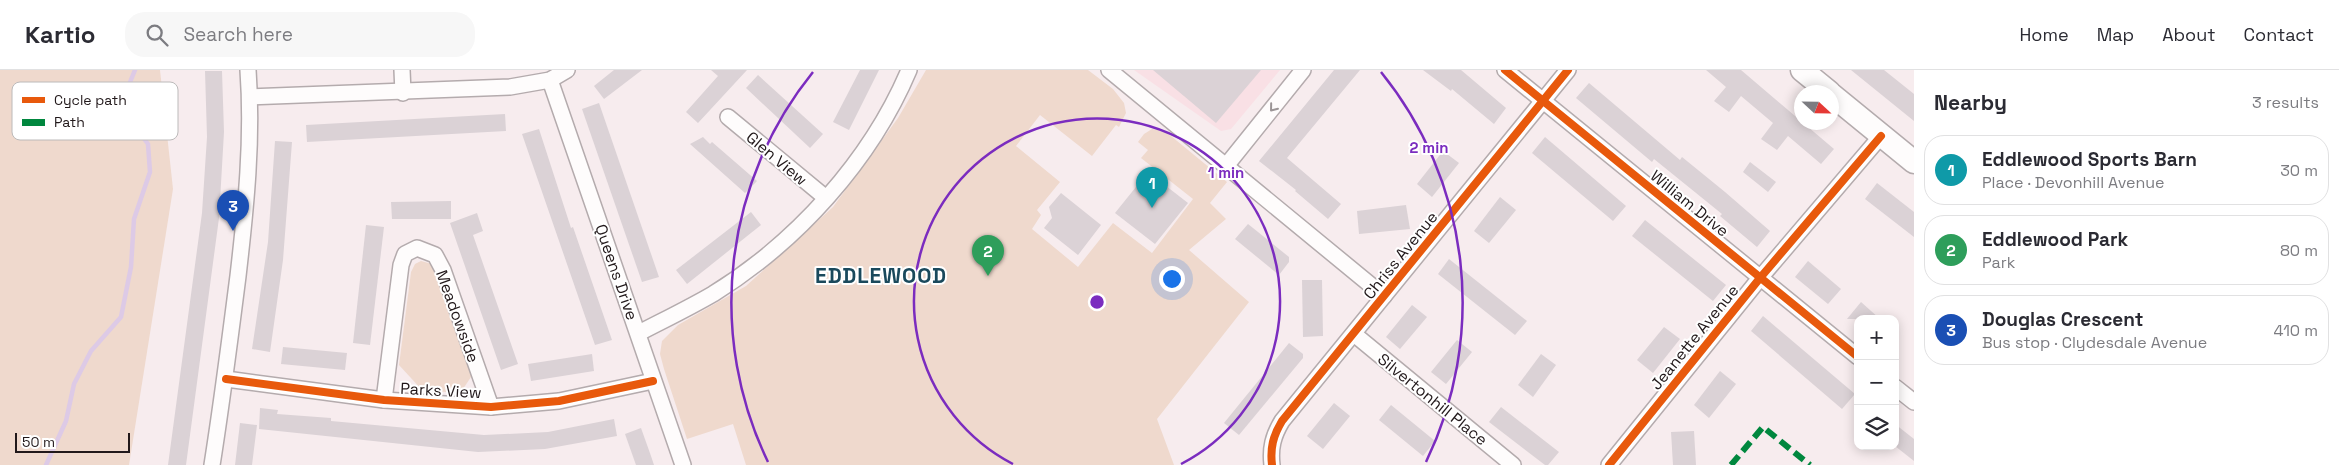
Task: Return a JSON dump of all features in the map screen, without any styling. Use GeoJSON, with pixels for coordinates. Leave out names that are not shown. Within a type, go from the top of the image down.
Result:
{"type":"FeatureCollection","features":[{"type":"Feature","properties":{"kind":"main road"},"geometry":{"type":"LineString","coordinates":[[1802,70],[1820,85]]}},
{"type":"Feature","properties":{"kind":"main road"},"geometry":{"type":"LineString","coordinates":[[1839,101],[1914,162]]}},
{"type":"Feature","properties":{"kind":"street"},"geometry":{"type":"LineString","coordinates":[[212,465],[226,379],[247,200],[250,97],[248,70]]}},
{"type":"Feature","properties":{"kind":"street"},"geometry":{"type":"LineString","coordinates":[[402,70],[403,93]]}},
{"type":"Feature","properties":{"kind":"street"},"geometry":{"type":"LineString","coordinates":[[250,97],[403,93],[510,87],[550,80],[567,70]]}},
{"type":"Feature","properties":{"kind":"street"},"geometry":{"type":"LineString","coordinates":[[639,333],[713,293],[762,259],[794,230],[826,198],[874,135],[897,98],[909,70]]}},
{"type":"Feature","properties":{"kind":"street"},"geometry":{"type":"LineString","coordinates":[[1109,70],[1384,296]]}},
{"type":"Feature","properties":{"kind":"street"},"geometry":{"type":"LineString","coordinates":[[1226,166],[1303,70]]}},
{"type":"Feature","properties":{"kind":"street","name":"William Drive"},"geometry":{"type":"LineString","coordinates":[[1505,70],[1854,354]]}},
{"type":"Feature","properties":{"kind":"street","name":"Chriss Avenue"},"geometry":{"type":"LineString","coordinates":[[1272,465],[1271,449],[1274,434],[1282,421],[1568,70]]}},
{"type":"Feature","properties":{"kind":"street","name":"Queens Drive"},"geometry":{"type":"LineString","coordinates":[[550,80],[639,333],[653,381],[683,465]]}},
{"type":"Feature","properties":{"kind":"street","name":"Glen View"},"geometry":{"type":"LineString","coordinates":[[728,117],[826,198]]}},
{"type":"Feature","properties":{"kind":"street","name":"Jeanette Avenue"},"geometry":{"type":"LineString","coordinates":[[1612,464],[1760,278],[1881,136]]}},
{"type":"Feature","properties":{"kind":"street","name":"Meadowside"},"geometry":{"type":"LineString","coordinates":[[384,400],[401,265],[406,254],[417,248],[435,255],[443,270],[491,407]]}},
{"type":"Feature","properties":{"kind":"street","name":"Silvertonhill Place"},"geometry":{"type":"LineString","coordinates":[[1354,334],[1513,465]]}},
{"type":"Feature","properties":{"kind":"street","name":"Parks View"},"geometry":{"type":"LineString","coordinates":[[226,379],[384,400],[491,407],[559,401],[653,381]]}},
{"type":"Feature","properties":{"kind":"street"},"geometry":{"type":"LineString","coordinates":[[1899,390],[1914,402]]}},
{"type":"Feature","properties":{"kind":"shaded area"},"geometry":{"type":"Polygon","coordinates":[[[0,70],[160,70],[161,82],[12,82],[12,140],[168,140],[173,189],[129,465],[0,465],[0,70]]]}},
{"type":"Feature","properties":{"kind":"shaded area"},"geometry":{"type":"Polygon","coordinates":[[[926,70],[1088,70],[1113,89],[1124,103],[1126,113],[1119,127],[1116,125],[1092,156],[1040,115],[1016,146],[1060,182],[1037,210],[1041,215],[1032,229],[1078,267],[1113,223],[1152,253],[1193,199],[1141,158],[1148,150],[1138,142],[1144,134],[1152,129],[1163,131],[1171,136],[1227,182],[1210,203],[1226,219],[1189,250],[1249,302],[1157,419],[1174,465],[746,465],[733,424],[687,439],[660,354],[662,341],[678,325],[746,286],[833,207],[898,118],[926,70]]]}},
{"type":"Feature","properties":{"kind":"shaded area"},"geometry":{"type":"Polygon","coordinates":[[[1134,70],[1280,70],[1231,129],[1221,131],[1134,70]]]}},
{"type":"Feature","properties":{"kind":"shaded area"},"geometry":{"type":"Polygon","coordinates":[[[421,261],[432,264],[438,271],[473,374],[458,393],[422,390],[399,365],[411,272],[415,264],[421,261]]]}},
{"type":"Feature","properties":{"kind":"building"},"geometry":{"type":"Polygon","coordinates":[[[614,70],[642,70],[604,99],[594,86],[614,70]]]}},
{"type":"Feature","properties":{"kind":"building"},"geometry":{"type":"Polygon","coordinates":[[[711,70],[747,70],[698,123],[686,112],[718,76],[711,70]]]}},
{"type":"Feature","properties":{"kind":"building"},"geometry":{"type":"Polygon","coordinates":[[[860,70],[879,70],[849,130],[833,122],[860,70]]]}},
{"type":"Feature","properties":{"kind":"building"},"geometry":{"type":"Polygon","coordinates":[[[1153,70],[1261,70],[1216,123],[1153,70]]]}},
{"type":"Feature","properties":{"kind":"building"},"geometry":{"type":"Polygon","coordinates":[[[1334,70],[1360,70],[1287,158],[1341,204],[1328,219],[1296,190],[1259,161],[1334,70]]]}},
{"type":"Feature","properties":{"kind":"building"},"geometry":{"type":"Polygon","coordinates":[[[1423,70],[1461,70],[1506,108],[1494,124],[1452,89],[1451,91],[1423,70]]]}},
{"type":"Feature","properties":{"kind":"building"},"geometry":{"type":"Polygon","coordinates":[[[1706,70],[1741,70],[1794,115],[1794,130],[1812,130],[1834,149],[1821,164],[1788,136],[1777,150],[1761,139],[1773,123],[1741,96],[1729,112],[1714,101],[1726,87],[1706,70]]]}},
{"type":"Feature","properties":{"kind":"building"},"geometry":{"type":"Polygon","coordinates":[[[1851,70],[1884,70],[1914,94],[1914,121],[1851,70]]]}},
{"type":"Feature","properties":{"kind":"building"},"geometry":{"type":"Polygon","coordinates":[[[205,71],[222,71],[224,132],[219,218],[186,465],[168,465],[202,213],[207,137],[205,71]]]}},
{"type":"Feature","properties":{"kind":"building"},"geometry":{"type":"Polygon","coordinates":[[[758,75],[823,134],[810,148],[746,88],[758,75]]]}},
{"type":"Feature","properties":{"kind":"building"},"geometry":{"type":"Polygon","coordinates":[[[1589,83],[1680,160],[1682,157],[1770,231],[1757,247],[1720,216],[1722,214],[1654,159],[1652,162],[1576,98],[1589,83]]]}},
{"type":"Feature","properties":{"kind":"building"},"geometry":{"type":"Polygon","coordinates":[[[599,103],[659,277],[642,282],[582,109],[599,103]]]}},
{"type":"Feature","properties":{"kind":"building"},"geometry":{"type":"Polygon","coordinates":[[[505,114],[506,131],[307,142],[306,125],[505,114]]]}},
{"type":"Feature","properties":{"kind":"building"},"geometry":{"type":"Polygon","coordinates":[[[539,129],[571,228],[573,227],[612,340],[595,345],[522,134],[539,129]]]}},
{"type":"Feature","properties":{"kind":"building"},"geometry":{"type":"Polygon","coordinates":[[[703,137],[710,144],[712,142],[757,181],[745,193],[690,144],[703,137]]]}},
{"type":"Feature","properties":{"kind":"building"},"geometry":{"type":"Polygon","coordinates":[[[1545,137],[1626,206],[1613,221],[1532,153],[1545,137]]]}},
{"type":"Feature","properties":{"kind":"building"},"geometry":{"type":"Polygon","coordinates":[[[275,141],[292,142],[283,260],[270,352],[252,349],[268,242],[275,141]]]}},
{"type":"Feature","properties":{"kind":"building"},"geometry":{"type":"Polygon","coordinates":[[[1443,151],[1459,163],[1432,197],[1417,184],[1443,151]]]}},
{"type":"Feature","properties":{"kind":"building"},"geometry":{"type":"Polygon","coordinates":[[[1750,162],[1776,182],[1768,192],[1743,172],[1750,162]]]}},
{"type":"Feature","properties":{"kind":"building"},"geometry":{"type":"Polygon","coordinates":[[[1148,172],[1188,203],[1155,244],[1115,213],[1148,172]]]}},
{"type":"Feature","properties":{"kind":"building"},"geometry":{"type":"Polygon","coordinates":[[[1877,183],[1914,212],[1914,237],[1865,199],[1877,183]]]}},
{"type":"Feature","properties":{"kind":"building"},"geometry":{"type":"Polygon","coordinates":[[[1061,193],[1101,225],[1078,255],[1044,228],[1052,218],[1049,207],[1061,193]]]}},
{"type":"Feature","properties":{"kind":"building"},"geometry":{"type":"Polygon","coordinates":[[[1500,197],[1516,210],[1489,243],[1474,231],[1500,197]]]}},
{"type":"Feature","properties":{"kind":"building"},"geometry":{"type":"Polygon","coordinates":[[[451,201],[451,219],[392,219],[391,202],[451,201]]]}},
{"type":"Feature","properties":{"kind":"building"},"geometry":{"type":"Polygon","coordinates":[[[1406,205],[1410,229],[1359,234],[1357,211],[1406,205]]]}},
{"type":"Feature","properties":{"kind":"building"},"geometry":{"type":"Polygon","coordinates":[[[751,212],[761,225],[687,284],[676,270],[751,212]]]}},
{"type":"Feature","properties":{"kind":"building"},"geometry":{"type":"Polygon","coordinates":[[[477,213],[483,231],[473,235],[518,364],[501,370],[450,223],[477,213]]]}},
{"type":"Feature","properties":{"kind":"building"},"geometry":{"type":"Polygon","coordinates":[[[1645,220],[1726,285],[1713,301],[1632,236],[1645,220]]]}},
{"type":"Feature","properties":{"kind":"building"},"geometry":{"type":"Polygon","coordinates":[[[1248,224],[1289,257],[1289,262],[1279,275],[1235,239],[1248,224]]]}},
{"type":"Feature","properties":{"kind":"building"},"geometry":{"type":"Polygon","coordinates":[[[366,225],[384,227],[370,345],[353,343],[366,225]]]}},
{"type":"Feature","properties":{"kind":"building"},"geometry":{"type":"Polygon","coordinates":[[[1449,259],[1527,321],[1515,335],[1438,274],[1449,259]]]}},
{"type":"Feature","properties":{"kind":"building"},"geometry":{"type":"Polygon","coordinates":[[[1808,261],[1841,289],[1828,304],[1795,277],[1808,261]]]}},
{"type":"Feature","properties":{"kind":"building"},"geometry":{"type":"Polygon","coordinates":[[[1302,280],[1322,280],[1323,336],[1303,337],[1302,280]]]}},
{"type":"Feature","properties":{"kind":"building"},"geometry":{"type":"Polygon","coordinates":[[[1861,302],[1876,315],[1854,315],[1854,319],[1847,319],[1861,302]]]}},
{"type":"Feature","properties":{"kind":"building"},"geometry":{"type":"Polygon","coordinates":[[[1412,305],[1427,317],[1400,349],[1386,337],[1412,305]]]}},
{"type":"Feature","properties":{"kind":"building"},"geometry":{"type":"Polygon","coordinates":[[[1763,316],[1854,393],[1854,395],[1842,409],[1751,331],[1763,316]]]}},
{"type":"Feature","properties":{"kind":"building"},"geometry":{"type":"Polygon","coordinates":[[[1664,327],[1680,339],[1653,373],[1637,360],[1664,327]]]}},
{"type":"Feature","properties":{"kind":"building"},"geometry":{"type":"Polygon","coordinates":[[[1457,340],[1472,352],[1446,384],[1431,372],[1457,340]]]}},
{"type":"Feature","properties":{"kind":"building"},"geometry":{"type":"Polygon","coordinates":[[[1289,343],[1303,354],[1303,358],[1239,435],[1224,423],[1289,343]]]}},
{"type":"Feature","properties":{"kind":"building"},"geometry":{"type":"Polygon","coordinates":[[[283,347],[347,353],[345,370],[281,364],[283,347]]]}},
{"type":"Feature","properties":{"kind":"building"},"geometry":{"type":"Polygon","coordinates":[[[592,354],[594,371],[531,381],[528,364],[592,354]]]}},
{"type":"Feature","properties":{"kind":"building"},"geometry":{"type":"Polygon","coordinates":[[[1541,354],[1556,365],[1533,397],[1518,385],[1541,354]]]}},
{"type":"Feature","properties":{"kind":"building"},"geometry":{"type":"Polygon","coordinates":[[[1720,371],[1736,384],[1709,418],[1694,405],[1720,371]]]}},
{"type":"Feature","properties":{"kind":"building"},"geometry":{"type":"Polygon","coordinates":[[[1334,403],[1350,416],[1323,449],[1307,436],[1334,403]]]}},
{"type":"Feature","properties":{"kind":"building"},"geometry":{"type":"Polygon","coordinates":[[[1391,405],[1435,441],[1423,456],[1379,420],[1391,405]]]}},
{"type":"Feature","properties":{"kind":"building"},"geometry":{"type":"Polygon","coordinates":[[[1501,407],[1559,452],[1548,465],[1545,465],[1489,422],[1501,407]]]}},
{"type":"Feature","properties":{"kind":"building"},"geometry":{"type":"Polygon","coordinates":[[[260,408],[278,410],[277,414],[331,418],[331,421],[484,435],[548,432],[614,419],[617,436],[545,449],[478,452],[259,429],[260,408]]]}},
{"type":"Feature","properties":{"kind":"building"},"geometry":{"type":"Polygon","coordinates":[[[240,423],[257,425],[252,465],[235,465],[240,423]]]}},
{"type":"Feature","properties":{"kind":"building"},"geometry":{"type":"Polygon","coordinates":[[[1899,427],[1914,439],[1914,461],[1899,449],[1899,427]]]}},
{"type":"Feature","properties":{"kind":"building"},"geometry":{"type":"Polygon","coordinates":[[[641,428],[654,465],[636,465],[625,434],[641,428]]]}},
{"type":"Feature","properties":{"kind":"building"},"geometry":{"type":"Polygon","coordinates":[[[1694,431],[1696,465],[1673,465],[1671,432],[1694,431]]]}},
{"type":"Feature","properties":{"kind":"waterway"},"geometry":{"type":"LineString","coordinates":[[130,82],[135,70]]}},
{"type":"Feature","properties":{"kind":"waterway"},"geometry":{"type":"LineString","coordinates":[[46,465],[66,421],[74,384],[91,351],[121,317],[131,267],[134,219],[150,172],[148,144],[145,140]]}},
{"type":"Feature","properties":{"kind":"marked path"},"geometry":{"type":"LineString","coordinates":[[1731,465],[1763,427],[1810,465]]}},
{"type":"Feature","properties":{"kind":"cycle path"},"geometry":{"type":"LineString","coordinates":[[1505,70],[1854,354]]}},
{"type":"Feature","properties":{"kind":"cycle path"},"geometry":{"type":"LineString","coordinates":[[1272,465],[1271,453],[1273,442],[1282,421],[1568,70]]}},
{"type":"Feature","properties":{"kind":"cycle path"},"geometry":{"type":"LineString","coordinates":[[1609,465],[1760,278],[1881,136]]}},
{"type":"Feature","properties":{"kind":"cycle path"},"geometry":{"type":"LineString","coordinates":[[226,379],[384,400],[491,407],[559,401],[653,381]]}},
{"type":"Feature","properties":{"kind":"place","name":"Eddlewood Sports Barn"},"geometry":{"type":"Point","coordinates":[1152,208]}},
{"type":"Feature","properties":{"kind":"place","name":"Douglas Crescent"},"geometry":{"type":"Point","coordinates":[233,231]}},
{"type":"Feature","properties":{"kind":"place","name":"Eddlewood Park"},"geometry":{"type":"Point","coordinates":[988,276]}},
{"type":"Feature","properties":{"kind":"district","name":"EDDLEWOOD"},"geometry":{"type":"Point","coordinates":[881,276]}}]}
